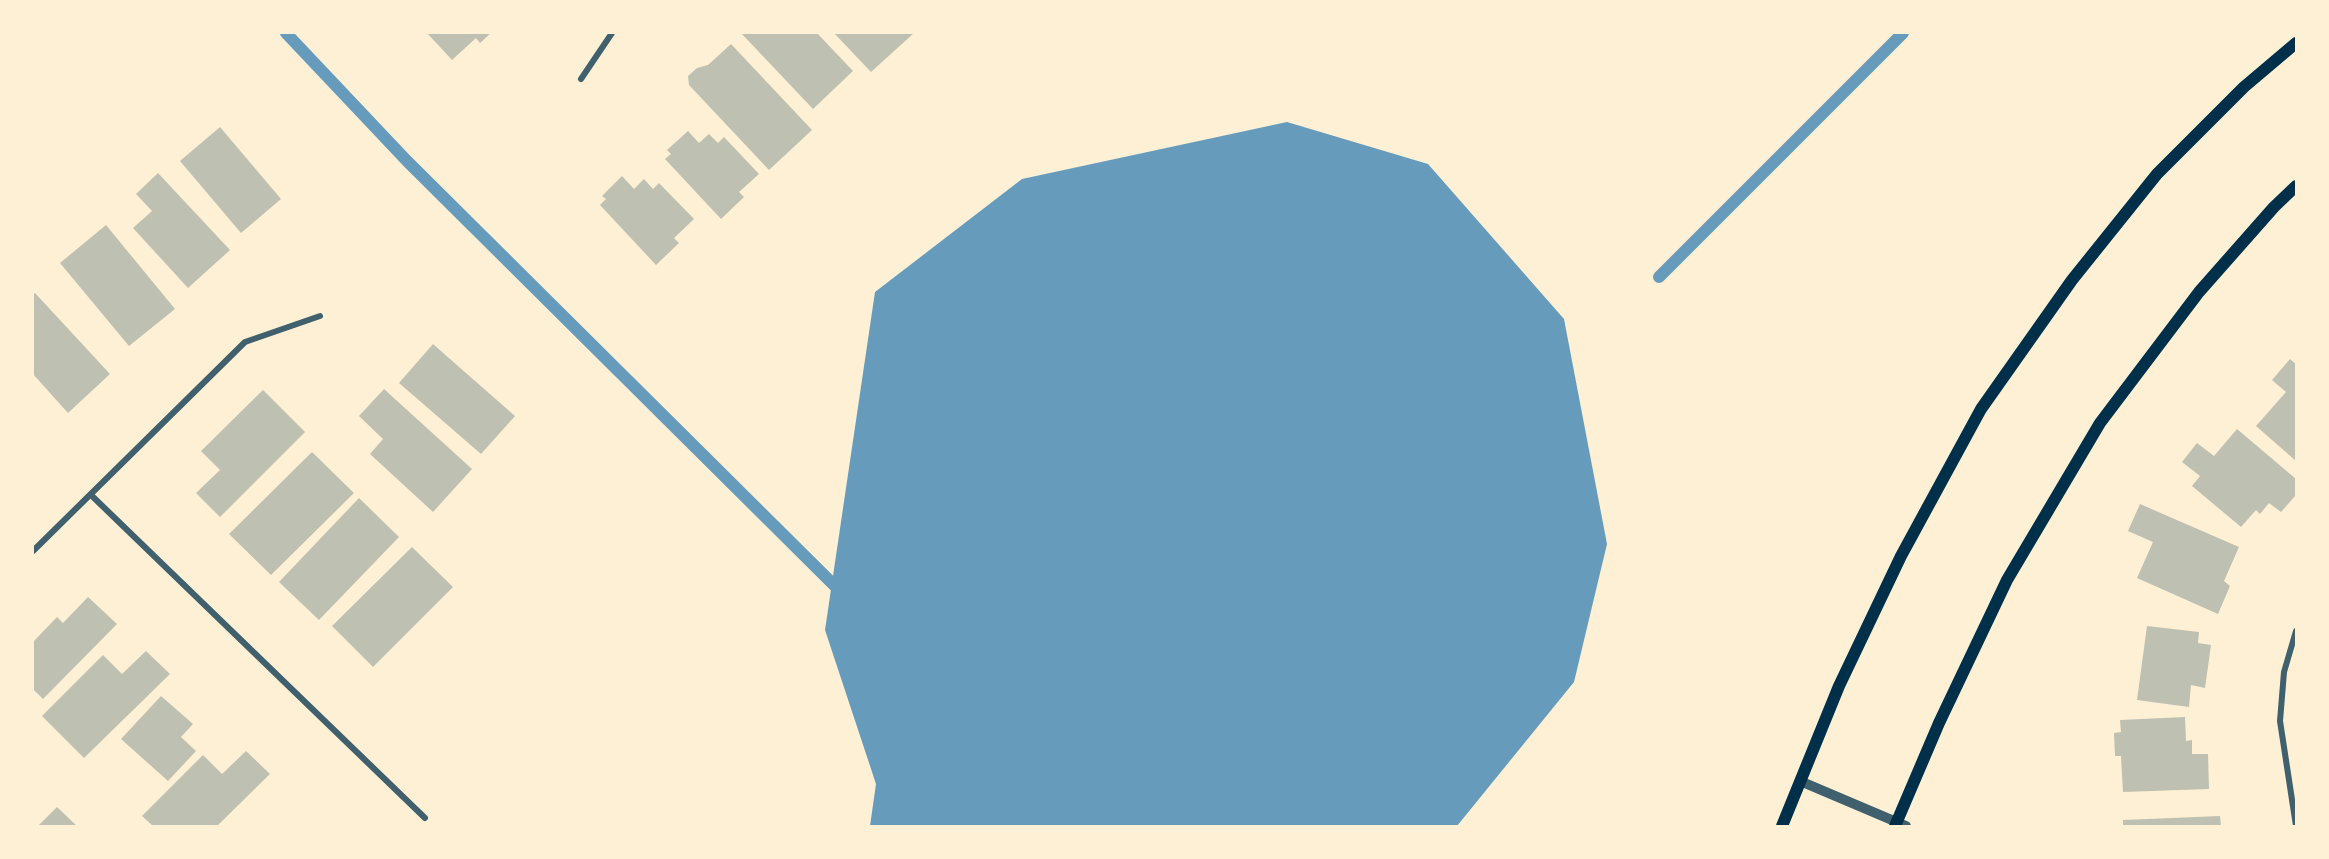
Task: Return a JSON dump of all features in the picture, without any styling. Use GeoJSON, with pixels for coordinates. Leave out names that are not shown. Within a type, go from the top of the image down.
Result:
{"type":"FeatureCollection","features":[{"type":"Feature","properties":{"kind":"main road"},"geometry":{"type":"LineString","coordinates":[[1782,826],[1839,686],[1901,556],[1981,409],[2072,280],[2157,174],[2244,87],[2296,43]]}},
{"type":"Feature","properties":{"kind":"main road"},"geometry":{"type":"LineString","coordinates":[[1899,825],[1939,723],[2007,580],[2100,423],[2199,292],[2274,207],[2296,186]]}},
{"type":"Feature","properties":{"kind":"street"},"geometry":{"type":"LineString","coordinates":[[581,79],[612,33]]}},
{"type":"Feature","properties":{"kind":"street"},"geometry":{"type":"LineString","coordinates":[[33,551],[246,342],[320,316]]}},
{"type":"Feature","properties":{"kind":"street"},"geometry":{"type":"LineString","coordinates":[[91,495],[425,818]]}},
{"type":"Feature","properties":{"kind":"street"},"geometry":{"type":"LineString","coordinates":[[2296,631],[2284,672],[2280,721],[2296,826]]}},
{"type":"Feature","properties":{"kind":"street"},"geometry":{"type":"LineString","coordinates":[[1800,781],[1899,825]]}},
{"type":"Feature","properties":{"kind":"water"},"geometry":{"type":"Polygon","coordinates":[[[1287,122],[1428,164],[1564,319],[1607,544],[1574,682],[1457,826],[870,826],[876,784],[825,630],[875,292],[1022,179],[1287,122]]]}},
{"type":"Feature","properties":{"kind":"building"},"geometry":{"type":"Polygon","coordinates":[[[427,33],[491,33],[480,43],[476,38],[452,60],[427,33]]]}},
{"type":"Feature","properties":{"kind":"building"},"geometry":{"type":"Polygon","coordinates":[[[741,33],[817,33],[853,71],[813,109],[741,33]]]}},
{"type":"Feature","properties":{"kind":"building"},"geometry":{"type":"Polygon","coordinates":[[[834,33],[914,33],[871,72],[834,33]]]}},
{"type":"Feature","properties":{"kind":"building"},"geometry":{"type":"Polygon","coordinates":[[[731,44],[812,130],[769,170],[689,85],[688,76],[697,68],[708,65],[731,44]]]}},
{"type":"Feature","properties":{"kind":"building"},"geometry":{"type":"Polygon","coordinates":[[[220,127],[281,199],[241,233],[180,161],[220,127]]]}},
{"type":"Feature","properties":{"kind":"building"},"geometry":{"type":"Polygon","coordinates":[[[688,131],[699,143],[709,134],[718,143],[724,137],[759,174],[739,192],[744,197],[721,219],[665,159],[671,154],[667,150],[688,131]]]}},
{"type":"Feature","properties":{"kind":"building"},"geometry":{"type":"Polygon","coordinates":[[[158,173],[230,250],[188,288],[133,228],[152,211],[136,194],[158,173]]]}},
{"type":"Feature","properties":{"kind":"building"},"geometry":{"type":"Polygon","coordinates":[[[622,176],[634,189],[644,179],[653,189],[659,183],[694,219],[674,238],[679,243],[656,265],[600,205],[606,199],[602,196],[622,176]]]}},
{"type":"Feature","properties":{"kind":"building"},"geometry":{"type":"Polygon","coordinates":[[[106,225],[175,309],[129,346],[60,263],[106,225]]]}},
{"type":"Feature","properties":{"kind":"building"},"geometry":{"type":"Polygon","coordinates":[[[35,293],[110,374],[68,413],[33,374],[33,295],[35,293]]]}},
{"type":"Feature","properties":{"kind":"building"},"geometry":{"type":"Polygon","coordinates":[[[433,344],[515,416],[481,454],[399,383],[433,344]]]}},
{"type":"Feature","properties":{"kind":"building"},"geometry":{"type":"Polygon","coordinates":[[[2290,359],[2296,364],[2296,461],[2256,426],[2286,392],[2272,380],[2290,359]]]}},
{"type":"Feature","properties":{"kind":"building"},"geometry":{"type":"Polygon","coordinates":[[[384,389],[472,469],[433,512],[370,454],[383,439],[359,416],[384,389]]]}},
{"type":"Feature","properties":{"kind":"building"},"geometry":{"type":"Polygon","coordinates":[[[263,390],[305,432],[220,517],[196,493],[220,470],[201,451],[263,390]]]}},
{"type":"Feature","properties":{"kind":"building"},"geometry":{"type":"Polygon","coordinates":[[[2237,429],[2296,479],[2296,495],[2281,512],[2269,503],[2260,514],[2256,510],[2241,527],[2192,486],[2200,476],[2182,462],[2197,443],[2214,456],[2237,429]]]}},
{"type":"Feature","properties":{"kind":"building"},"geometry":{"type":"Polygon","coordinates":[[[312,452],[354,493],[271,575],[229,534],[312,452]]]}},
{"type":"Feature","properties":{"kind":"building"},"geometry":{"type":"Polygon","coordinates":[[[359,498],[399,537],[319,620],[279,582],[359,498]]]}},
{"type":"Feature","properties":{"kind":"building"},"geometry":{"type":"Polygon","coordinates":[[[2140,504],[2239,547],[2224,581],[2230,586],[2218,614],[2137,578],[2153,542],[2128,531],[2140,504]]]}},
{"type":"Feature","properties":{"kind":"building"},"geometry":{"type":"Polygon","coordinates":[[[412,547],[453,587],[373,667],[332,626],[412,547]]]}},
{"type":"Feature","properties":{"kind":"building"},"geometry":{"type":"Polygon","coordinates":[[[88,597],[117,624],[43,699],[33,689],[33,642],[57,617],[63,623],[88,597]]]}},
{"type":"Feature","properties":{"kind":"building"},"geometry":{"type":"Polygon","coordinates":[[[2147,626],[2199,632],[2198,643],[2211,645],[2205,688],[2191,685],[2189,707],[2137,700],[2147,626]]]}},
{"type":"Feature","properties":{"kind":"building"},"geometry":{"type":"Polygon","coordinates":[[[146,651],[170,674],[84,758],[42,716],[103,655],[122,674],[146,651]]]}},
{"type":"Feature","properties":{"kind":"building"},"geometry":{"type":"Polygon","coordinates":[[[161,696],[193,724],[181,737],[196,751],[168,781],[121,739],[161,696]]]}},
{"type":"Feature","properties":{"kind":"building"},"geometry":{"type":"Polygon","coordinates":[[[2185,717],[2186,741],[2192,740],[2192,754],[2208,754],[2209,789],[2123,792],[2121,756],[2115,756],[2114,733],[2121,732],[2120,720],[2185,717]]]}},
{"type":"Feature","properties":{"kind":"building"},"geometry":{"type":"Polygon","coordinates":[[[246,751],[270,774],[217,826],[153,826],[142,816],[203,755],[222,774],[246,751]]]}},
{"type":"Feature","properties":{"kind":"building"},"geometry":{"type":"Polygon","coordinates":[[[57,807],[77,826],[38,826],[57,807]]]}},
{"type":"Feature","properties":{"kind":"building"},"geometry":{"type":"Polygon","coordinates":[[[2220,816],[2221,826],[2123,826],[2123,820],[2220,816]]]}},
{"type":"Feature","properties":{"kind":"waterway"},"geometry":{"type":"LineString","coordinates":[[286,33],[407,161],[843,594]]}},
{"type":"Feature","properties":{"kind":"waterway"},"geometry":{"type":"LineString","coordinates":[[1659,277],[1903,33]]}}]}
